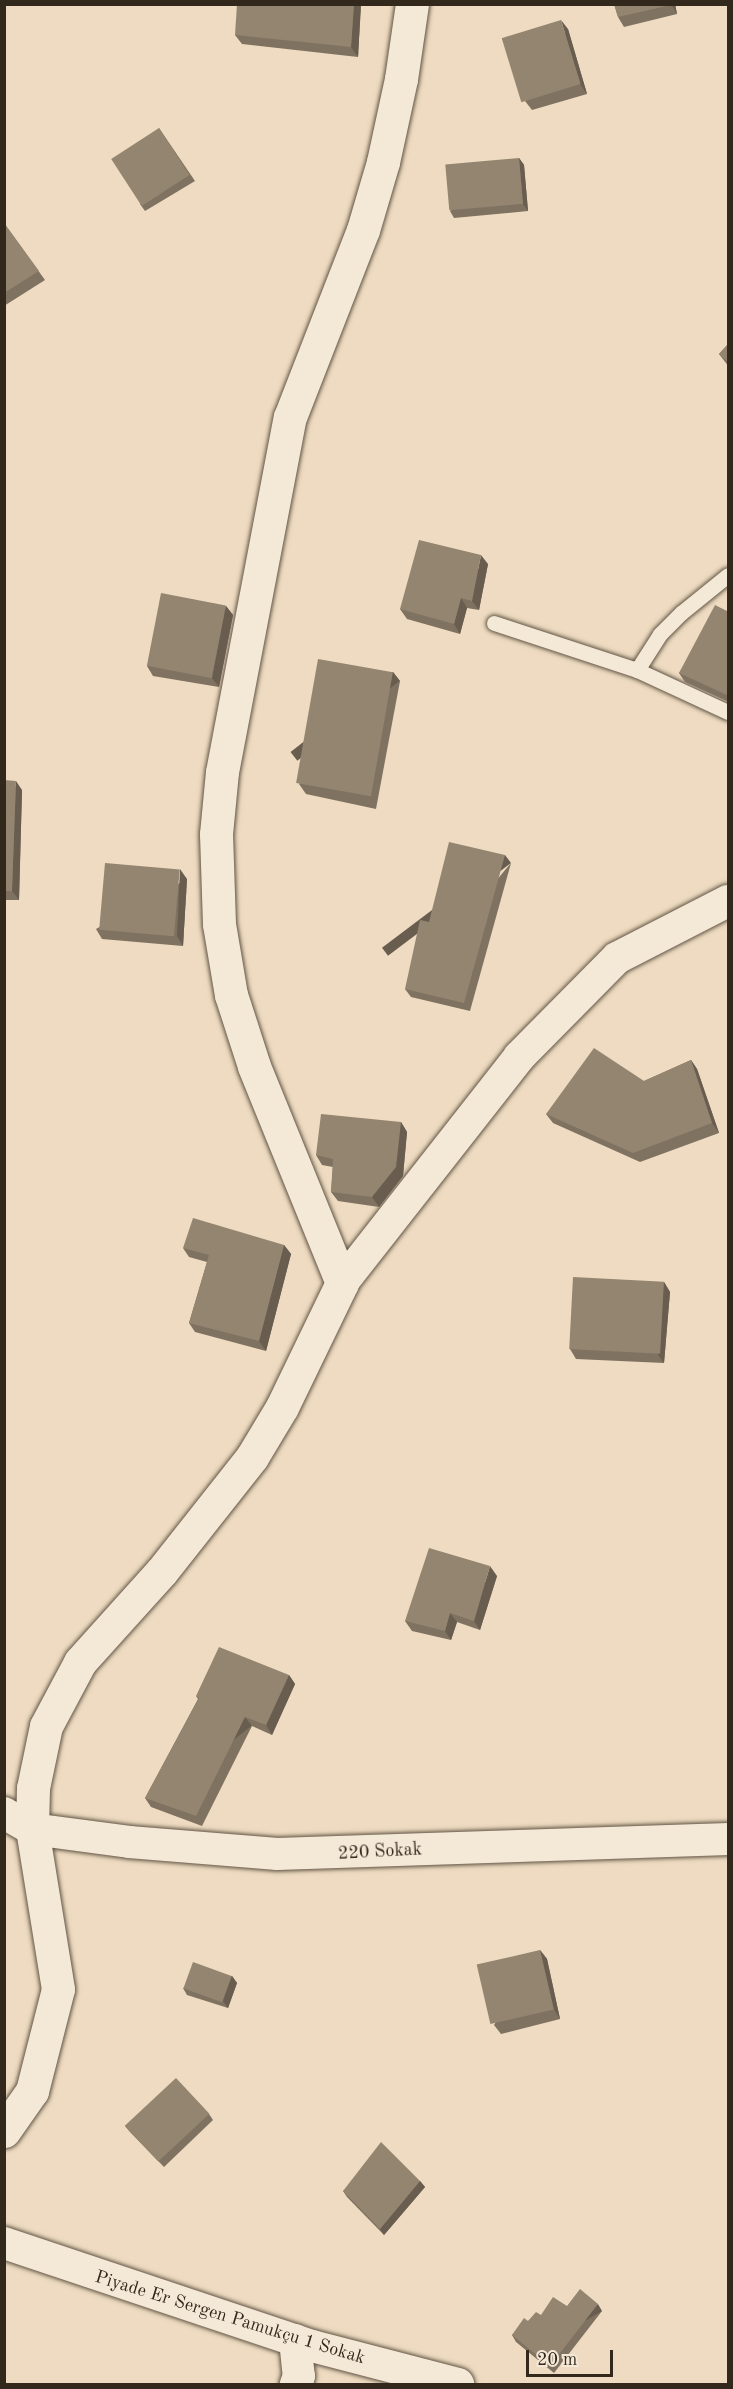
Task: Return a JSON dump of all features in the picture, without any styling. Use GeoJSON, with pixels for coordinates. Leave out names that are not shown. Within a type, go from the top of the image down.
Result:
{"type":"FeatureCollection","features":[{"type":"Feature","properties":{"kind":"street"},"geometry":{"type":"LineString","coordinates":[[342,1283],[254,1066],[231,995],[219,924],[216,834],[222,772],[287,427],[363,230],[380,174],[401,79],[412,4]]}},
{"type":"Feature","properties":{"kind":"street"},"geometry":{"type":"LineString","coordinates":[[4,2131],[32,2091],[58,1989],[32,1828],[36,1762],[46,1726],[62,1692],[80,1662],[198,1529],[252,1457],[282,1407],[342,1283],[519,1057],[617,958],[729,901]]}},
{"type":"Feature","properties":{"kind":"street","name":"220 Sokak"},"geometry":{"type":"LineString","coordinates":[[4,1813],[32,1828],[129,1842],[278,1854],[729,1839]]}},
{"type":"Feature","properties":{"kind":"street","name":"Piyade Er Sergen Pamukçu 1 Sokak"},"geometry":{"type":"LineString","coordinates":[[4,2243],[295,2340],[458,2385]]}},
{"type":"Feature","properties":{"kind":"street"},"geometry":{"type":"LineString","coordinates":[[295,2340],[299,2376],[296,2385]]}},
{"type":"Feature","properties":{"kind":"lane"},"geometry":{"type":"LineString","coordinates":[[637,670],[660,634],[681,613],[729,575]]}},
{"type":"Feature","properties":{"kind":"lane"},"geometry":{"type":"LineString","coordinates":[[494,623],[637,670],[729,712]]}},
{"type":"Feature","properties":{"kind":"building"},"geometry":{"type":"Polygon","coordinates":[[[237,4],[354,4],[351,47],[235,35],[237,4]]]}},
{"type":"Feature","properties":{"kind":"building"},"geometry":{"type":"Polygon","coordinates":[[[614,4],[671,4],[671,5],[618,17],[614,4]]]}},
{"type":"Feature","properties":{"kind":"building"},"geometry":{"type":"Polygon","coordinates":[[[561,20],[581,84],[521,102],[502,38],[561,20]]]}},
{"type":"Feature","properties":{"kind":"building"},"geometry":{"type":"Polygon","coordinates":[[[159,128],[189,175],[142,206],[111,159],[159,128]]]}},
{"type":"Feature","properties":{"kind":"building"},"geometry":{"type":"Polygon","coordinates":[[[519,158],[523,204],[449,210],[445,164],[519,158]]]}},
{"type":"Feature","properties":{"kind":"building"},"geometry":{"type":"Polygon","coordinates":[[[4,223],[39,271],[4,293],[4,223]]]}},
{"type":"Feature","properties":{"kind":"building"},"geometry":{"type":"Polygon","coordinates":[[[729,343],[729,363],[719,354],[729,343]]]}},
{"type":"Feature","properties":{"kind":"building"},"geometry":{"type":"Polygon","coordinates":[[[419,540],[481,555],[472,601],[461,598],[454,624],[400,609],[419,540]]]}},
{"type":"Feature","properties":{"kind":"building"},"geometry":{"type":"Polygon","coordinates":[[[161,593],[226,606],[212,678],[147,666],[161,593]]]}},
{"type":"Feature","properties":{"kind":"building"},"geometry":{"type":"Polygon","coordinates":[[[715,605],[729,612],[729,693],[727,695],[679,673],[715,605]]]}},
{"type":"Feature","properties":{"kind":"building"},"geometry":{"type":"Polygon","coordinates":[[[318,659],[393,672],[371,796],[296,783],[318,659]]]}},
{"type":"Feature","properties":{"kind":"building"},"geometry":{"type":"Polygon","coordinates":[[[4,780],[16,781],[12,891],[4,891],[4,780]]]}},
{"type":"Feature","properties":{"kind":"building"},"geometry":{"type":"Polygon","coordinates":[[[449,842],[505,855],[464,1003],[405,989],[420,920],[429,922],[449,842]]]}},
{"type":"Feature","properties":{"kind":"building"},"geometry":{"type":"Polygon","coordinates":[[[105,863],[180,870],[174,936],[99,930],[105,863]]]}},
{"type":"Feature","properties":{"kind":"building"},"geometry":{"type":"Polygon","coordinates":[[[594,1048],[644,1081],[691,1060],[712,1123],[633,1153],[546,1114],[594,1048]]]}},
{"type":"Feature","properties":{"kind":"building"},"geometry":{"type":"Polygon","coordinates":[[[321,1114],[401,1122],[396,1167],[372,1197],[331,1192],[333,1159],[316,1155],[321,1114]]]}},
{"type":"Feature","properties":{"kind":"building"},"geometry":{"type":"Polygon","coordinates":[[[193,1218],[284,1245],[259,1341],[189,1323],[209,1255],[183,1248],[193,1218]]]}},
{"type":"Feature","properties":{"kind":"building"},"geometry":{"type":"Polygon","coordinates":[[[573,1277],[664,1282],[660,1354],[569,1349],[573,1277]]]}},
{"type":"Feature","properties":{"kind":"building"},"geometry":{"type":"Polygon","coordinates":[[[429,1548],[490,1566],[474,1621],[450,1613],[445,1631],[405,1621],[429,1548]]]}},
{"type":"Feature","properties":{"kind":"building"},"geometry":{"type":"Polygon","coordinates":[[[219,1647],[289,1675],[266,1725],[245,1717],[196,1816],[145,1798],[199,1698],[196,1696],[219,1647]]]}},
{"type":"Feature","properties":{"kind":"building"},"geometry":{"type":"Polygon","coordinates":[[[540,1950],[554,2009],[490,2024],[477,1965],[540,1950]]]}},
{"type":"Feature","properties":{"kind":"building"},"geometry":{"type":"Polygon","coordinates":[[[193,1962],[232,1976],[222,2002],[183,1988],[193,1962]]]}},
{"type":"Feature","properties":{"kind":"building"},"geometry":{"type":"Polygon","coordinates":[[[176,2078],[209,2114],[158,2162],[125,2126],[176,2078]]]}},
{"type":"Feature","properties":{"kind":"building"},"geometry":{"type":"Polygon","coordinates":[[[381,2142],[420,2181],[380,2229],[343,2191],[381,2142]]]}},
{"type":"Feature","properties":{"kind":"building"},"geometry":{"type":"Polygon","coordinates":[[[580,2289],[598,2304],[550,2366],[512,2335],[524,2318],[528,2321],[536,2312],[541,2315],[553,2297],[567,2306],[580,2289]]]}}]}
